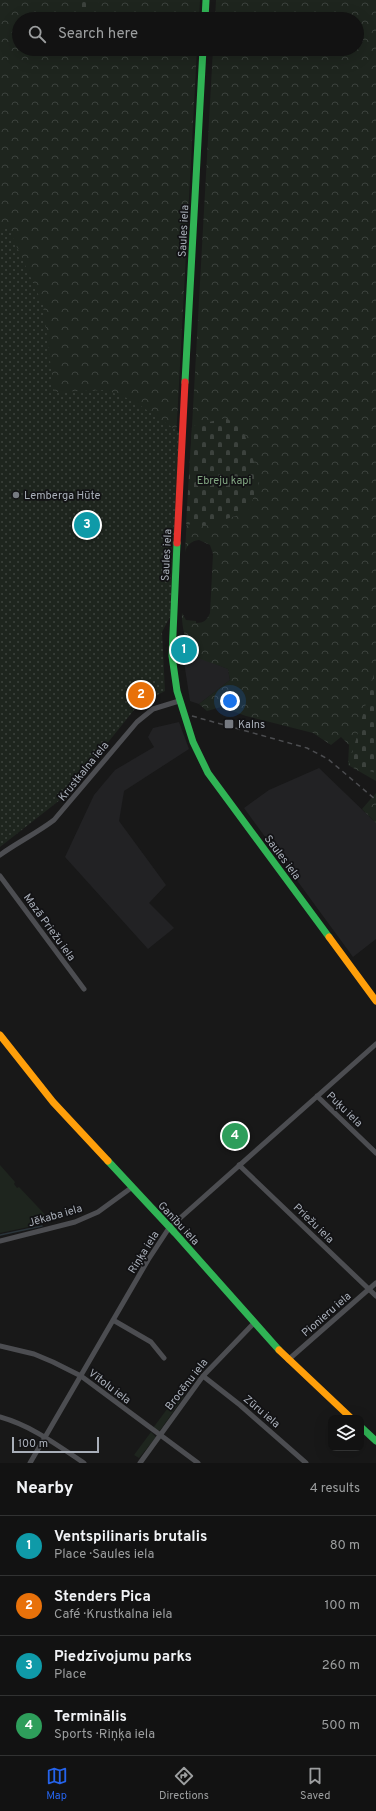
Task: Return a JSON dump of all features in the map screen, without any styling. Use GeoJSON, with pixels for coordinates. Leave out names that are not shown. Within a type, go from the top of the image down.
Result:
{"type":"FeatureCollection","features":[{"type":"Feature","properties":{"kind":"street"},"geometry":{"type":"LineString","coordinates":[[205,12],[206,0]]}},
{"type":"Feature","properties":{"kind":"street","name":"Saules iela"},"geometry":{"type":"LineString","coordinates":[[203,56],[172,638],[174,668],[179,701],[189,735],[208,773],[376,1001]]}},
{"type":"Feature","properties":{"kind":"street","name":"Krustkalna iela"},"geometry":{"type":"LineString","coordinates":[[0,855],[16,843],[41,830],[54,820],[137,722],[153,709],[179,701]]}},
{"type":"Feature","properties":{"kind":"street","name":"Mazā Priežu iela"},"geometry":{"type":"LineString","coordinates":[[0,876],[84,989]]}},
{"type":"Feature","properties":{"kind":"street","name":"Ganību iela"},"geometry":{"type":"LineString","coordinates":[[0,1034],[53,1102],[254,1323],[288,1360],[348,1415]]}},
{"type":"Feature","properties":{"kind":"street","name":"Riņķa iela"},"geometry":{"type":"LineString","coordinates":[[30,1463],[113,1320],[169,1228],[376,1044]]}},
{"type":"Feature","properties":{"kind":"street","name":"Puķu iela"},"geometry":{"type":"LineString","coordinates":[[317,1096],[376,1153]]}},
{"type":"Feature","properties":{"kind":"street","name":"Priežu iela"},"geometry":{"type":"LineString","coordinates":[[239,1165],[376,1296]]}},
{"type":"Feature","properties":{"kind":"street","name":"Jēkaba iela"},"geometry":{"type":"LineString","coordinates":[[0,1241],[75,1222],[98,1212],[131,1188]]}},
{"type":"Feature","properties":{"kind":"street","name":"Pionieru iela"},"geometry":{"type":"LineString","coordinates":[[288,1360],[376,1284]]}},
{"type":"Feature","properties":{"kind":"street"},"geometry":{"type":"LineString","coordinates":[[113,1320],[151,1342],[164,1358]]}},
{"type":"Feature","properties":{"kind":"street","name":"Brocēnu iela"},"geometry":{"type":"LineString","coordinates":[[140,1463],[203,1376],[254,1323]]}},
{"type":"Feature","properties":{"kind":"street","name":"Vītolu iela"},"geometry":{"type":"LineString","coordinates":[[0,1346],[34,1354],[81,1376],[198,1463]]}},
{"type":"Feature","properties":{"kind":"street","name":"Zūru iela"},"geometry":{"type":"LineString","coordinates":[[203,1376],[240,1405],[306,1463]]}},
{"type":"Feature","properties":{"kind":"street"},"geometry":{"type":"LineString","coordinates":[[0,1416],[16,1422],[45,1437],[84,1463]]}},
{"type":"Feature","properties":{"kind":"street"},"geometry":{"type":"LineString","coordinates":[[364,1430],[376,1441]]}},
{"type":"Feature","properties":{"kind":"shaded area"},"geometry":{"type":"Polygon","coordinates":[[[194,655],[228,669],[230,680],[199,704],[190,701],[184,662],[194,655]]]}},
{"type":"Feature","properties":{"kind":"shaded area"},"geometry":{"type":"Polygon","coordinates":[[[179,722],[189,749],[124,791],[119,821],[166,885],[149,903],[174,928],[148,949],[65,857],[94,795],[115,770],[154,747],[148,737],[153,728],[179,722]]]}},
{"type":"Feature","properties":{"kind":"shaded area"},"geometry":{"type":"Polygon","coordinates":[[[319,768],[376,823],[376,939],[353,957],[244,808],[269,790],[319,768]]]}},
{"type":"Feature","properties":{"kind":"green space"},"geometry":{"type":"Polygon","coordinates":[[[0,0],[200,0],[199,12],[12,12],[12,56],[197,56],[170,551],[0,332],[0,0]]]}},
{"type":"Feature","properties":{"kind":"green space"},"geometry":{"type":"Polygon","coordinates":[[[70,0],[101,0],[87,12],[80,12],[70,0]]]}},
{"type":"Feature","properties":{"kind":"green space"},"geometry":{"type":"Polygon","coordinates":[[[216,0],[376,0],[376,781],[348,765],[349,745],[341,737],[331,745],[313,733],[246,716],[221,707],[207,711],[199,704],[230,680],[228,669],[193,655],[186,641],[183,629],[182,613],[186,620],[196,621],[196,623],[205,621],[210,613],[213,554],[210,545],[199,540],[194,541],[187,547],[185,552],[213,56],[364,56],[364,12],[215,12],[216,0]]]}},
{"type":"Feature","properties":{"kind":"green space"},"geometry":{"type":"Polygon","coordinates":[[[8,227],[43,305],[54,392],[106,390],[132,400],[179,432],[170,617],[162,632],[165,691],[138,705],[65,796],[0,847],[0,229],[8,227]]]}},
{"type":"Feature","properties":{"kind":"green space","name":"Ebreju kapi"},"geometry":{"type":"Polygon","coordinates":[[[226,418],[243,430],[260,480],[248,512],[204,526],[186,524],[192,426],[226,418]]]}},
{"type":"Feature","properties":{"kind":"green space"},"geometry":{"type":"Polygon","coordinates":[[[376,667],[376,773],[349,765],[376,667]]]}},
{"type":"Feature","properties":{"kind":"green space"},"geometry":{"type":"Polygon","coordinates":[[[376,793],[376,823],[362,809],[376,793]]]}},
{"type":"Feature","properties":{"kind":"green space"},"geometry":{"type":"Polygon","coordinates":[[[0,1165],[15,1182],[14,1184],[17,1188],[19,1187],[52,1222],[0,1233],[0,1165]]]}},
{"type":"Feature","properties":{"kind":"green space"},"geometry":{"type":"Polygon","coordinates":[[[179,1393],[184,1396],[161,1429],[159,1431],[153,1428],[179,1393]]]}},
{"type":"Feature","properties":{"kind":"green space"},"geometry":{"type":"Polygon","coordinates":[[[151,1432],[156,1437],[139,1458],[134,1455],[151,1432]]]}},
{"type":"Feature","properties":{"kind":"waterway"},"geometry":{"type":"LineString","coordinates":[[0,1235],[42,1226]]}},
{"type":"Feature","properties":{"kind":"railway"},"geometry":{"type":"LineString","coordinates":[[192,716],[307,748],[328,759],[376,800]]}},
{"type":"Feature","properties":{"kind":"traffic: fast"},"geometry":{"type":"LineString","coordinates":[[205,12],[206,0]]}},
{"type":"Feature","properties":{"kind":"traffic: fast"},"geometry":{"type":"LineString","coordinates":[[185,382],[203,56]]}},
{"type":"Feature","properties":{"kind":"traffic: fast"},"geometry":{"type":"LineString","coordinates":[[177,543],[172,656],[177,691],[193,742],[208,773],[329,937]]}},
{"type":"Feature","properties":{"kind":"traffic: fast"},"geometry":{"type":"LineString","coordinates":[[108,1161],[175,1233],[279,1350]]}},
{"type":"Feature","properties":{"kind":"traffic: fast"},"geometry":{"type":"LineString","coordinates":[[364,1430],[376,1441]]}},
{"type":"Feature","properties":{"kind":"traffic: slow"},"geometry":{"type":"LineString","coordinates":[[329,937],[376,1001]]}},
{"type":"Feature","properties":{"kind":"traffic: slow"},"geometry":{"type":"LineString","coordinates":[[0,1035],[53,1102],[108,1161]]}},
{"type":"Feature","properties":{"kind":"traffic: slow"},"geometry":{"type":"LineString","coordinates":[[279,1350],[348,1415]]}},
{"type":"Feature","properties":{"kind":"traffic: jam"},"geometry":{"type":"LineString","coordinates":[[177,543],[185,382]]}},
{"type":"Feature","properties":{"kind":"place","name":"Lemberga Hūte"},"geometry":{"type":"Point","coordinates":[16,495]}},
{"type":"Feature","properties":{"kind":"place","name":"Piedzīvojumu parks"},"geometry":{"type":"Point","coordinates":[87,525]}},
{"type":"Feature","properties":{"kind":"place","name":"Ventspilinaris brutalis"},"geometry":{"type":"Point","coordinates":[184,650]}},
{"type":"Feature","properties":{"kind":"place","name":"Stenders Pica"},"geometry":{"type":"Point","coordinates":[141,695]}},
{"type":"Feature","properties":{"kind":"place","name":"Kalns"},"geometry":{"type":"Point","coordinates":[229,724]}},
{"type":"Feature","properties":{"kind":"place","name":"Terminālis"},"geometry":{"type":"Point","coordinates":[235,1136]}}]}
